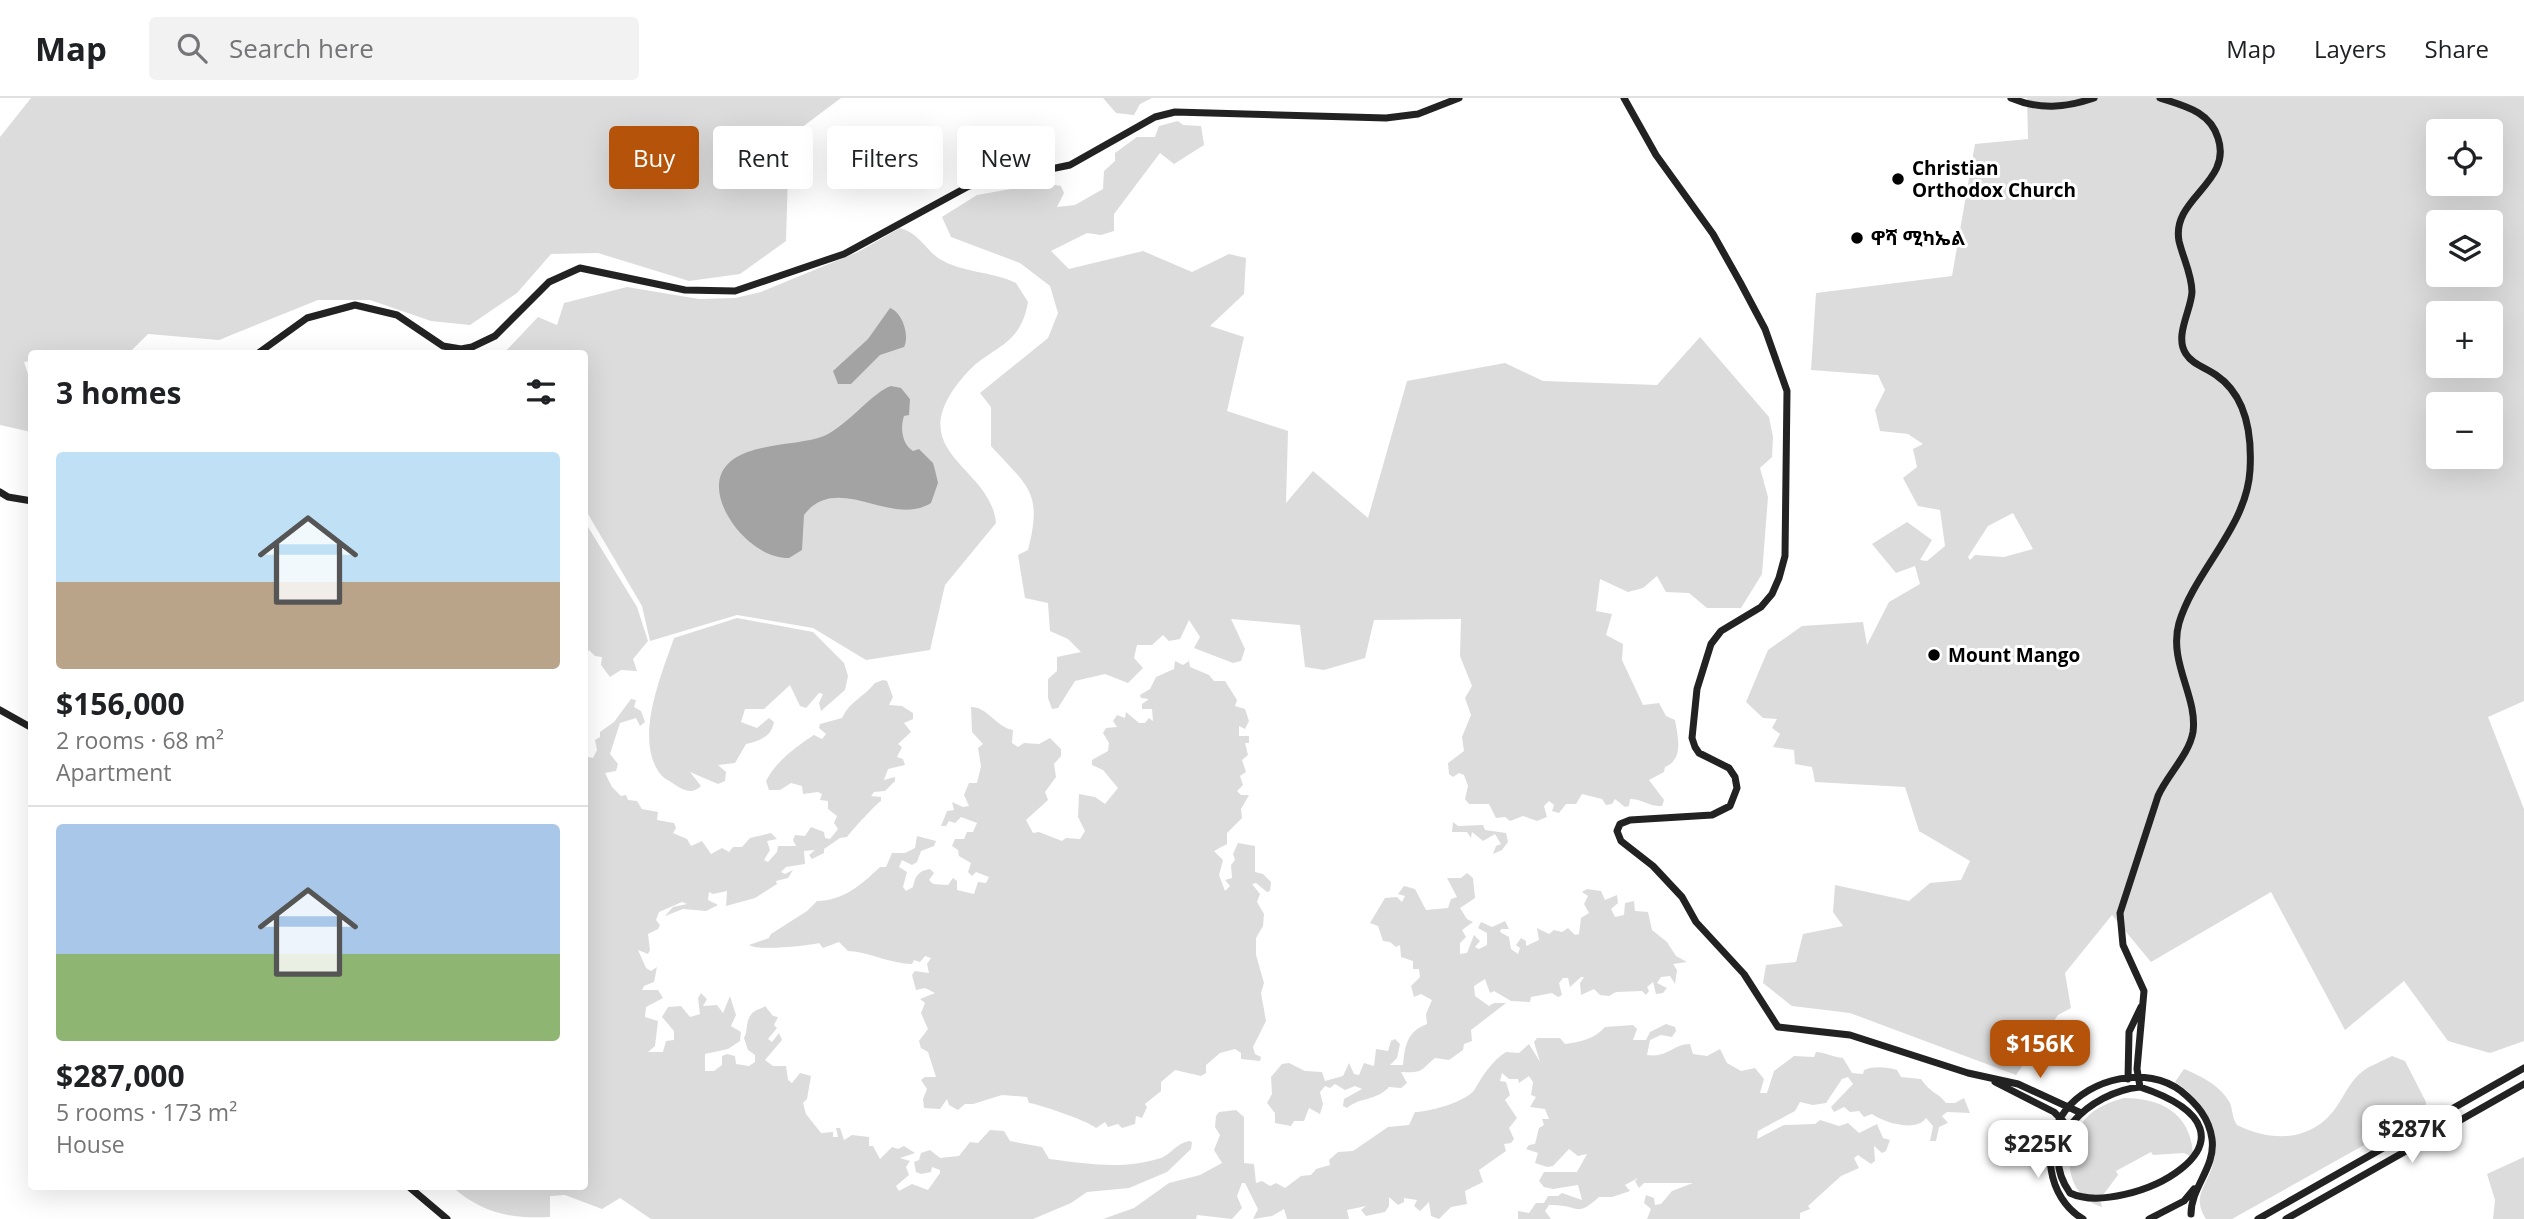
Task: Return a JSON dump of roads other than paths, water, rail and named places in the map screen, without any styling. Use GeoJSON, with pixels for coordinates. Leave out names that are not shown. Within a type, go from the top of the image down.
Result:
{"type":"FeatureCollection","features":[{"type":"Feature","properties":{"kind":"main road"},"geometry":{"type":"LineString","coordinates":[[263,350],[307,318],[355,305],[397,315],[443,345],[461,349],[472,347],[495,336],[549,282],[580,268],[685,290],[716,293],[742,289],[844,254],[969,186],[1070,165],[1155,117],[1175,111],[1386,118],[1418,114],[1459,98]]}},
{"type":"Feature","properties":{"kind":"main road"},"geometry":{"type":"LineString","coordinates":[[1624,98],[1656,155],[1713,234],[1765,329],[1787,391],[1788,419],[1785,556],[1779,578],[1772,594],[1761,607],[1721,631],[1711,644],[1697,690],[1692,737],[1695,747],[1699,753],[1729,768],[1735,777],[1735,798],[1723,811],[1712,815],[1630,820],[1620,824],[1617,831],[1622,841],[1653,866],[1682,897],[1696,922],[1744,974],[1778,1027],[1850,1035],[1992,1080],[2018,1084],[2079,1112]]}},
{"type":"Feature","properties":{"kind":"main road"},"geometry":{"type":"LineString","coordinates":[[2011,98],[2045,107],[2077,104],[2094,98]]}},
{"type":"Feature","properties":{"kind":"main road"},"geometry":{"type":"LineString","coordinates":[[2140,1087],[2138,1077],[2144,991],[2123,945],[2120,913],[2158,796],[2166,778],[2187,749],[2193,729],[2175,647],[2180,621],[2239,510],[2250,472],[2249,436],[2243,408],[2229,386],[2185,354],[2182,342],[2192,283],[2178,229],[2185,212],[2217,172],[2220,142],[2213,126],[2199,113],[2160,98]]}},
{"type":"Feature","properties":{"kind":"main road"},"geometry":{"type":"LineString","coordinates":[[0,492],[8,497],[28,500]]}},
{"type":"Feature","properties":{"kind":"main road"},"geometry":{"type":"LineString","coordinates":[[0,709],[28,726]]}},
{"type":"Feature","properties":{"kind":"main road"},"geometry":{"type":"LineString","coordinates":[[2125,1089],[2129,1078],[2129,1031],[2142,1006]]}},
{"type":"Feature","properties":{"kind":"main road"},"geometry":{"type":"LineString","coordinates":[[2258,1219],[2524,1068]]}},
{"type":"Feature","properties":{"kind":"main road"},"geometry":{"type":"LineString","coordinates":[[2083,1219],[2072,1212],[2059,1197],[2051,1176],[2051,1154],[2060,1119],[2067,1108],[2087,1092],[2108,1082],[2138,1077],[2175,1086],[2192,1100],[2206,1117],[2213,1140],[2211,1157],[2191,1202],[2192,1217]]}},
{"type":"Feature","properties":{"kind":"main road"},"geometry":{"type":"LineString","coordinates":[[1992,1080],[2054,1112],[2069,1125]]}},
{"type":"Feature","properties":{"kind":"main road"},"geometry":{"type":"LineString","coordinates":[[2286,1219],[2524,1084]]}},
{"type":"Feature","properties":{"kind":"main road"},"geometry":{"type":"LineString","coordinates":[[2078,1201],[2070,1193],[2060,1163],[2069,1125],[2079,1112],[2109,1094],[2140,1087],[2181,1105],[2193,1119],[2199,1134],[2197,1167],[2179,1192],[2192,1217]]}},
{"type":"Feature","properties":{"kind":"main road"},"geometry":{"type":"LineString","coordinates":[[2149,1219],[2184,1201],[2197,1185]]}},
{"type":"Feature","properties":{"kind":"main road"},"geometry":{"type":"LineString","coordinates":[[413,1190],[447,1219]]}},
{"type":"Feature","properties":{"kind":"main road"},"geometry":{"type":"LineString","coordinates":[[2158,1203],[2172,1196]]}},
{"type":"Feature","properties":{"kind":"place","name":"Christian Orthodox Church"},"geometry":{"type":"Point","coordinates":[1898,179]}},
{"type":"Feature","properties":{"kind":"place","name":"ዋሻ ሚካኤል"},"geometry":{"type":"Point","coordinates":[1857,238]}},
{"type":"Feature","properties":{"kind":"place","name":"Mount Mango"},"geometry":{"type":"Point","coordinates":[1934,655]}}]}
